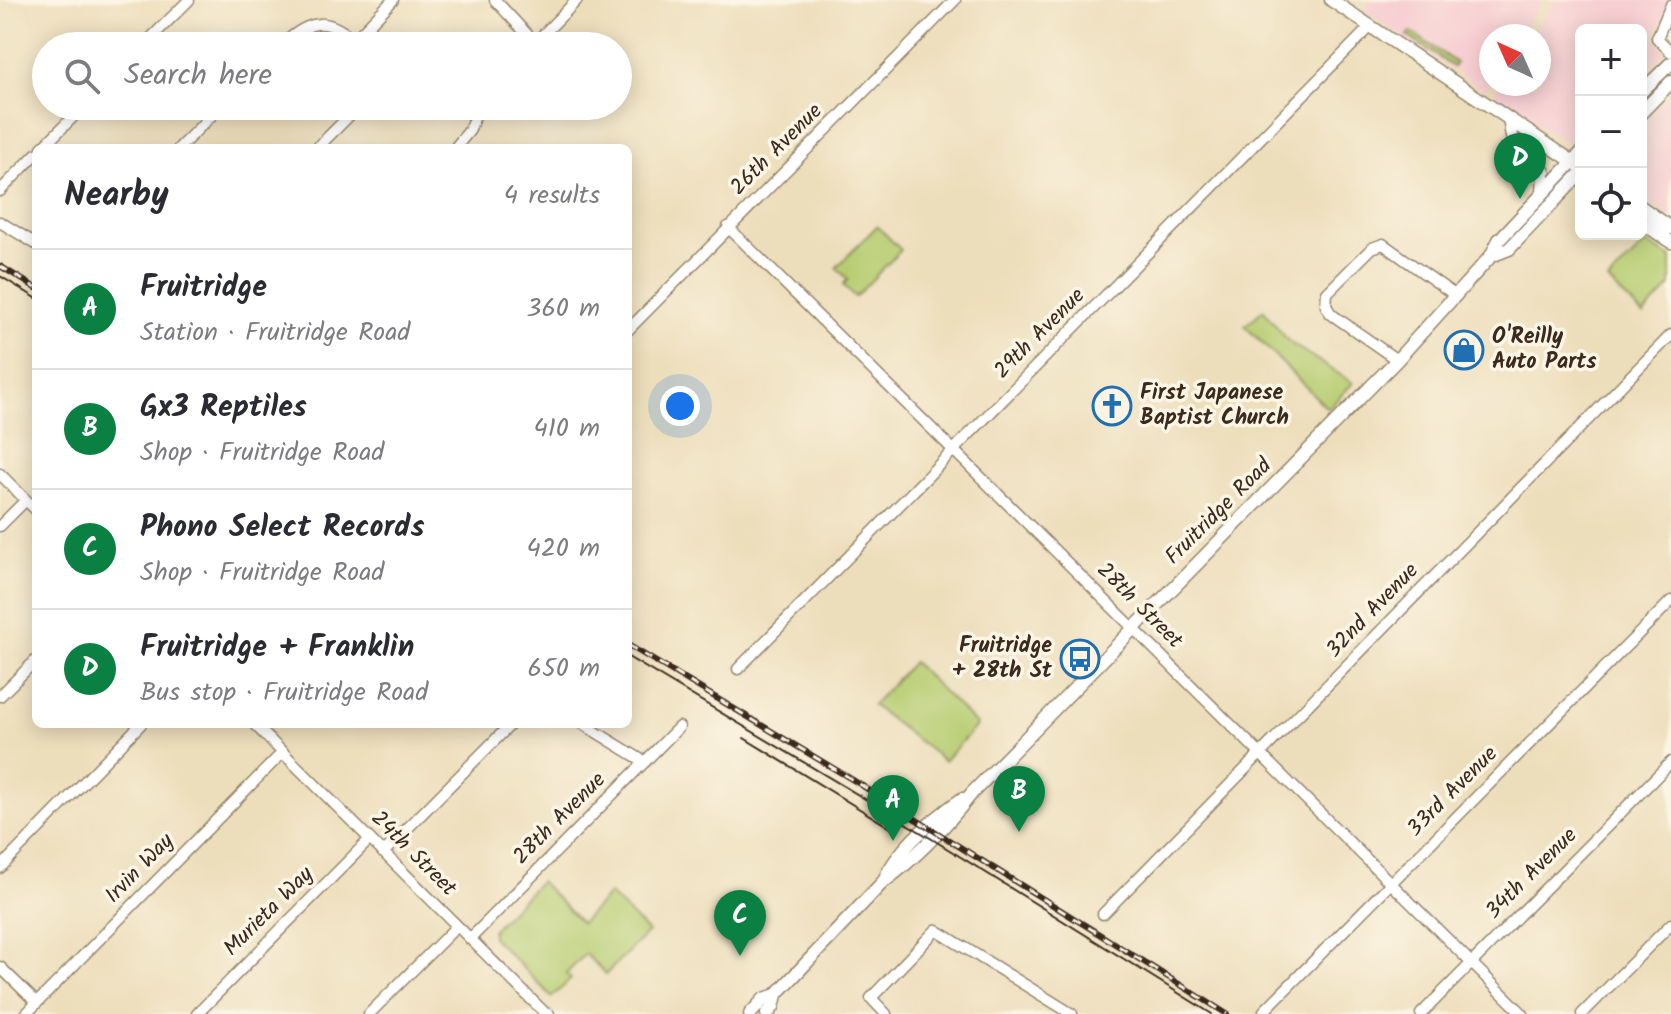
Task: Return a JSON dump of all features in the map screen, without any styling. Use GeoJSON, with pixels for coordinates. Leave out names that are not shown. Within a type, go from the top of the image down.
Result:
{"type":"FeatureCollection","features":[{"type":"Feature","properties":{"kind":"main road"},"geometry":{"type":"LineString","coordinates":[[1331,0],[1575,161]]}},
{"type":"Feature","properties":{"kind":"main road"},"geometry":{"type":"LineString","coordinates":[[1647,86],[1671,63]]}},
{"type":"Feature","properties":{"kind":"main road"},"geometry":{"type":"LineString","coordinates":[[1647,107],[1671,82]]}},
{"type":"Feature","properties":{"kind":"main road"},"geometry":{"type":"LineString","coordinates":[[1509,119],[1513,142],[1531,155],[1544,172],[1543,191]]}},
{"type":"Feature","properties":{"kind":"main road","name":"Fruitridge Road"},"geometry":{"type":"LineString","coordinates":[[750,1014],[764,999],[776,995],[882,883],[899,871],[953,818],[972,793],[1397,360],[1491,256],[1499,240],[1543,191],[1575,167]]}},
{"type":"Feature","properties":{"kind":"main road","name":"Fruitridge Road"},"geometry":{"type":"LineString","coordinates":[[1491,256],[1509,249],[1576,168]]}},
{"type":"Feature","properties":{"kind":"main road"},"geometry":{"type":"LineString","coordinates":[[1647,211],[1671,228]]}},
{"type":"Feature","properties":{"kind":"main road"},"geometry":{"type":"LineString","coordinates":[[1647,226],[1671,242]]}},
{"type":"Feature","properties":{"kind":"main road","name":"Fruitridge Road"},"geometry":{"type":"LineString","coordinates":[[767,1014],[773,1007],[776,995]]}},
{"type":"Feature","properties":{"kind":"street"},"geometry":{"type":"LineString","coordinates":[[157,32],[189,0]]}},
{"type":"Feature","properties":{"kind":"street"},"geometry":{"type":"LineString","coordinates":[[366,32],[393,0]]}},
{"type":"Feature","properties":{"kind":"street"},"geometry":{"type":"LineString","coordinates":[[495,0],[523,32]]}},
{"type":"Feature","properties":{"kind":"street"},"geometry":{"type":"LineString","coordinates":[[547,32],[577,0]]}},
{"type":"Feature","properties":{"kind":"street","name":"26th Avenue"},"geometry":{"type":"LineString","coordinates":[[632,326],[955,0]]}},
{"type":"Feature","properties":{"kind":"street"},"geometry":{"type":"LineString","coordinates":[[1671,5],[1657,38],[1671,52]]}},
{"type":"Feature","properties":{"kind":"street"},"geometry":{"type":"LineString","coordinates":[[295,32],[312,24],[331,25],[341,32]]}},
{"type":"Feature","properties":{"kind":"street","name":"29th Avenue"},"geometry":{"type":"LineString","coordinates":[[738,669],[1371,26]]}},
{"type":"Feature","properties":{"kind":"street"},"geometry":{"type":"LineString","coordinates":[[46,144],[70,120]]}},
{"type":"Feature","properties":{"kind":"street"},"geometry":{"type":"LineString","coordinates":[[183,144],[207,120]]}},
{"type":"Feature","properties":{"kind":"street"},"geometry":{"type":"LineString","coordinates":[[321,144],[345,120]]}},
{"type":"Feature","properties":{"kind":"street"},"geometry":{"type":"LineString","coordinates":[[458,144],[473,120]]}},
{"type":"Feature","properties":{"kind":"street"},"geometry":{"type":"LineString","coordinates":[[0,191],[32,158]]}},
{"type":"Feature","properties":{"kind":"street"},"geometry":{"type":"LineString","coordinates":[[0,222],[32,242]]}},
{"type":"Feature","properties":{"kind":"street","name":"28th Street"},"geometry":{"type":"LineString","coordinates":[[728,227],[1523,1014]]}},
{"type":"Feature","properties":{"kind":"street"},"geometry":{"type":"LineString","coordinates":[[1397,360],[1331,314],[1326,306],[1327,293],[1372,248],[1383,244],[1456,296]]}},
{"type":"Feature","properties":{"kind":"street","name":"32nd Avenue"},"geometry":{"type":"LineString","coordinates":[[1103,914],[1671,335]]}},
{"type":"Feature","properties":{"kind":"street"},"geometry":{"type":"LineString","coordinates":[[0,474],[32,506]]}},
{"type":"Feature","properties":{"kind":"street"},"geometry":{"type":"LineString","coordinates":[[0,526],[26,500]]}},
{"type":"Feature","properties":{"kind":"street","name":"33rd Avenue"},"geometry":{"type":"LineString","coordinates":[[1264,1011],[1671,601]]}},
{"type":"Feature","properties":{"kind":"street"},"geometry":{"type":"LineString","coordinates":[[0,696],[32,664]]}},
{"type":"Feature","properties":{"kind":"street","name":"28th Avenue"},"geometry":{"type":"LineString","coordinates":[[470,939],[679,727]]}},
{"type":"Feature","properties":{"kind":"street"},"geometry":{"type":"LineString","coordinates":[[0,868],[137,728]]}},
{"type":"Feature","properties":{"kind":"street","name":"24th Street"},"geometry":{"type":"LineString","coordinates":[[258,728],[545,1014]]}},
{"type":"Feature","properties":{"kind":"street"},"geometry":{"type":"LineString","coordinates":[[383,853],[507,728]]}},
{"type":"Feature","properties":{"kind":"street"},"geometry":{"type":"LineString","coordinates":[[590,728],[645,762]]}},
{"type":"Feature","properties":{"kind":"street","name":"Irvin Way"},"geometry":{"type":"LineString","coordinates":[[26,1014],[283,752]]}},
{"type":"Feature","properties":{"kind":"street","name":"34th Avenue"},"geometry":{"type":"LineString","coordinates":[[1421,1014],[1671,762]]}},
{"type":"Feature","properties":{"kind":"street","name":"Murieta Way"},"geometry":{"type":"LineString","coordinates":[[197,1014],[370,839]]}},
{"type":"Feature","properties":{"kind":"street"},"geometry":{"type":"LineString","coordinates":[[1582,1014],[1671,924]]}},
{"type":"Feature","properties":{"kind":"street"},"geometry":{"type":"LineString","coordinates":[[369,1014],[457,926]]}},
{"type":"Feature","properties":{"kind":"street"},"geometry":{"type":"LineString","coordinates":[[886,1014],[871,998],[936,930],[1072,1014]]}},
{"type":"Feature","properties":{"kind":"street"},"geometry":{"type":"LineString","coordinates":[[0,967],[37,1003]]}},
{"type":"Feature","properties":{"kind":"shaded area"},"geometry":{"type":"Polygon","coordinates":[[[1371,0],[1536,0],[1541,3],[1528,24],[1479,24],[1479,87],[1364,11],[1371,0]]]}},
{"type":"Feature","properties":{"kind":"shaded area"},"geometry":{"type":"Polygon","coordinates":[[[1555,0],[1670,0],[1654,37],[1666,51],[1647,70],[1647,24],[1575,24],[1575,140],[1569,142],[1493,97],[1551,96],[1551,24],[1539,24],[1555,0]]]}},
{"type":"Feature","properties":{"kind":"shaded area"},"geometry":{"type":"Polygon","coordinates":[[[1671,92],[1671,218],[1647,201],[1647,118],[1671,92]]]}},
{"type":"Feature","properties":{"kind":"green space"},"geometry":{"type":"Polygon","coordinates":[[[1411,32],[1456,63],[1453,67],[1408,36],[1411,32]]]}},
{"type":"Feature","properties":{"kind":"green space"},"geometry":{"type":"Polygon","coordinates":[[[877,226],[901,250],[855,297],[843,285],[848,279],[836,268],[877,226]]]}},
{"type":"Feature","properties":{"kind":"green space"},"geometry":{"type":"Polygon","coordinates":[[[1646,243],[1671,258],[1671,286],[1643,315],[1608,281],[1646,243]]]}},
{"type":"Feature","properties":{"kind":"green space"},"geometry":{"type":"Polygon","coordinates":[[[1263,310],[1289,342],[1353,383],[1328,409],[1245,326],[1263,310]]]}},
{"type":"Feature","properties":{"kind":"green space"},"geometry":{"type":"Polygon","coordinates":[[[913,662],[977,725],[944,761],[872,705],[913,662]]]}},
{"type":"Feature","properties":{"kind":"green space"},"geometry":{"type":"Polygon","coordinates":[[[540,881],[581,923],[609,894],[648,932],[606,974],[585,954],[566,974],[571,979],[552,997],[492,937],[492,930],[540,881]]]}},
{"type":"Feature","properties":{"kind":"tram line"},"geometry":{"type":"LineString","coordinates":[[0,276],[32,296]]}},
{"type":"Feature","properties":{"kind":"tram line"},"geometry":{"type":"LineString","coordinates":[[632,659],[932,839],[1212,1014]]}},
{"type":"Feature","properties":{"kind":"tram line"},"geometry":{"type":"LineString","coordinates":[[744,738],[894,830]]}},
{"type":"Feature","properties":{"kind":"railway"},"geometry":{"type":"LineString","coordinates":[[0,266],[32,286]]}},
{"type":"Feature","properties":{"kind":"railway"},"geometry":{"type":"LineString","coordinates":[[632,647],[853,780],[1227,1014]]}},
{"type":"Feature","properties":{"kind":"place","name":"Fruitridge + Franklin"},"geometry":{"type":"Point","coordinates":[1520,199]}},
{"type":"Feature","properties":{"kind":"place","name":"O'Reilly Auto Parts"},"geometry":{"type":"Point","coordinates":[1464,350]}},
{"type":"Feature","properties":{"kind":"place","name":"First Japanese Baptist Church"},"geometry":{"type":"Point","coordinates":[1112,406]}},
{"type":"Feature","properties":{"kind":"place","name":"Fruitridge + 28th St"},"geometry":{"type":"Point","coordinates":[1080,659]}},
{"type":"Feature","properties":{"kind":"place","name":"Gx3 Reptiles"},"geometry":{"type":"Point","coordinates":[1019,832]}},
{"type":"Feature","properties":{"kind":"place","name":"Fruitridge"},"geometry":{"type":"Point","coordinates":[893,841]}},
{"type":"Feature","properties":{"kind":"place","name":"Phono Select Records"},"geometry":{"type":"Point","coordinates":[740,956]}}]}
